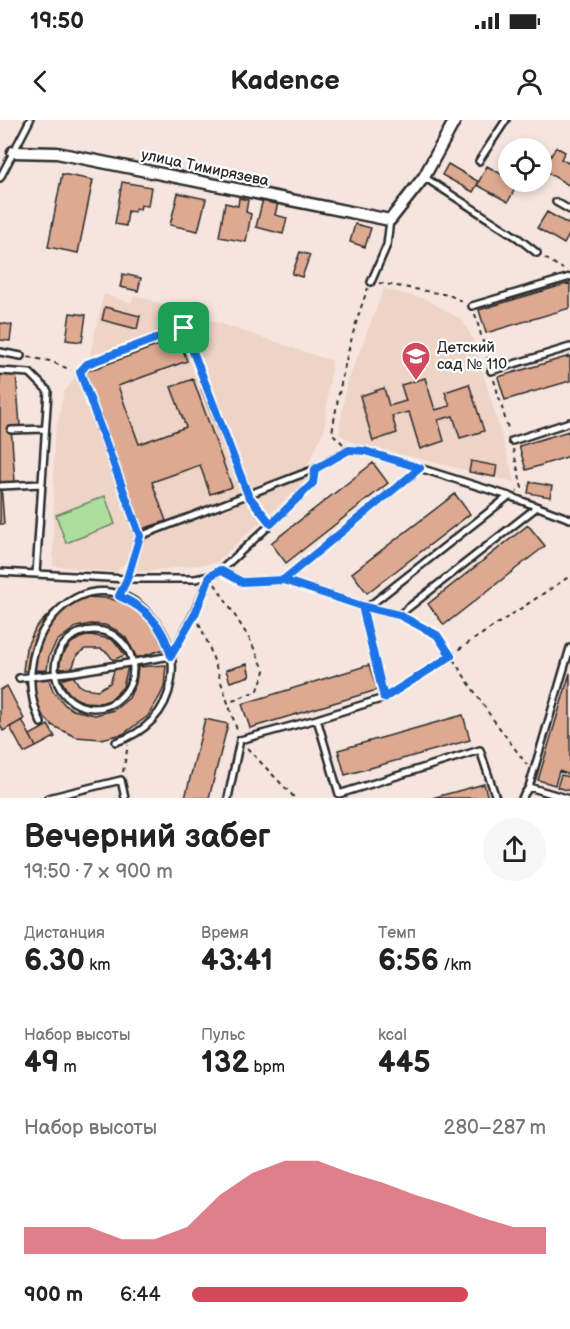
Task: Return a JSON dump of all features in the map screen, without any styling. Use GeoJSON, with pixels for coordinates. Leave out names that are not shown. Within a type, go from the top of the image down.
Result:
{"type":"FeatureCollection","features":[{"type":"Feature","properties":{"kind":"street"},"geometry":{"type":"LineString","coordinates":[[390,220],[424,177],[455,120]]}},
{"type":"Feature","properties":{"kind":"street","name":"улица Тимирязева"},"geometry":{"type":"LineString","coordinates":[[13,152],[57,153],[390,220]]}},
{"type":"Feature","properties":{"kind":"lane"},"geometry":{"type":"LineString","coordinates":[[0,178],[30,120]]}},
{"type":"Feature","properties":{"kind":"lane"},"geometry":{"type":"LineString","coordinates":[[480,161],[506,120]]}},
{"type":"Feature","properties":{"kind":"lane"},"geometry":{"type":"LineString","coordinates":[[424,177],[518,238],[537,253]]}},
{"type":"Feature","properties":{"kind":"lane"},"geometry":{"type":"LineString","coordinates":[[556,202],[570,210]]}},
{"type":"Feature","properties":{"kind":"lane"},"geometry":{"type":"LineString","coordinates":[[371,282],[387,245],[390,220]]}},
{"type":"Feature","properties":{"kind":"lane"},"geometry":{"type":"LineString","coordinates":[[472,306],[570,275]]}},
{"type":"Feature","properties":{"kind":"lane"},"geometry":{"type":"LineString","coordinates":[[491,371],[570,347]]}},
{"type":"Feature","properties":{"kind":"lane"},"geometry":{"type":"LineString","coordinates":[[0,352],[21,356]]}},
{"type":"Feature","properties":{"kind":"lane"},"geometry":{"type":"LineString","coordinates":[[0,371],[30,373],[48,391],[36,574]]}},
{"type":"Feature","properties":{"kind":"lane"},"geometry":{"type":"LineString","coordinates":[[80,372],[140,536],[127,579],[119,596]]}},
{"type":"Feature","properties":{"kind":"lane"},"geometry":{"type":"LineString","coordinates":[[206,388],[248,495]]}},
{"type":"Feature","properties":{"kind":"lane"},"geometry":{"type":"LineString","coordinates":[[512,441],[570,422]]}},
{"type":"Feature","properties":{"kind":"lane"},"geometry":{"type":"LineString","coordinates":[[11,430],[45,429]]}},
{"type":"Feature","properties":{"kind":"lane"},"geometry":{"type":"LineString","coordinates":[[140,536],[315,469],[349,450],[365,451],[420,468],[509,496],[570,519]]}},
{"type":"Feature","properties":{"kind":"lane"},"geometry":{"type":"LineString","coordinates":[[283,580],[420,468]]}},
{"type":"Feature","properties":{"kind":"lane"},"geometry":{"type":"LineString","coordinates":[[0,572],[127,579],[195,579],[210,576],[220,570],[271,524],[313,483],[315,469]]}},
{"type":"Feature","properties":{"kind":"lane"},"geometry":{"type":"LineString","coordinates":[[2,486],[41,484]]}},
{"type":"Feature","properties":{"kind":"lane"},"geometry":{"type":"LineString","coordinates":[[365,607],[509,496]]}},
{"type":"Feature","properties":{"kind":"lane"},"geometry":{"type":"LineString","coordinates":[[220,570],[242,582],[283,580],[365,607],[399,615],[537,507]]}},
{"type":"Feature","properties":{"kind":"lane"},"geometry":{"type":"LineString","coordinates":[[19,678],[55,675],[171,656],[195,614],[210,576]]}},
{"type":"Feature","properties":{"kind":"lane"},"geometry":{"type":"LineString","coordinates":[[60,600],[95,592],[119,596],[141,607],[164,634],[171,656],[171,681],[164,704],[149,724],[130,738],[116,742]]}},
{"type":"Feature","properties":{"kind":"lane"},"geometry":{"type":"LineString","coordinates":[[228,798],[240,740],[384,698],[365,607]]}},
{"type":"Feature","properties":{"kind":"lane"},"geometry":{"type":"LineString","coordinates":[[100,630],[115,636],[127,648],[133,663],[132,679],[124,694],[112,704],[96,709],[80,706],[66,697],[55,675],[56,659],[63,644],[69,638],[84,631],[100,630]]}},
{"type":"Feature","properties":{"kind":"lane"},"geometry":{"type":"LineString","coordinates":[[522,798],[529,787],[570,648]]}},
{"type":"Feature","properties":{"kind":"lane"},"geometry":{"type":"LineString","coordinates":[[18,669],[20,685]]}},
{"type":"Feature","properties":{"kind":"lane"},"geometry":{"type":"LineString","coordinates":[[30,709],[41,723]]}},
{"type":"Feature","properties":{"kind":"lane"},"geometry":{"type":"LineString","coordinates":[[317,719],[340,796],[480,750],[496,798]]}},
{"type":"Feature","properties":{"kind":"lane"},"geometry":{"type":"LineString","coordinates":[[48,798],[121,780],[125,798]]}},
{"type":"Feature","properties":{"kind":"lane"},"geometry":{"type":"LineString","coordinates":[[529,787],[566,798]]}},
{"type":"Feature","properties":{"kind":"path"},"geometry":{"type":"LineString","coordinates":[[537,253],[570,275]]}},
{"type":"Feature","properties":{"kind":"path"},"geometry":{"type":"LineString","coordinates":[[349,450],[332,433],[340,383],[357,317],[371,282],[449,295],[472,306]]}},
{"type":"Feature","properties":{"kind":"path"},"geometry":{"type":"LineString","coordinates":[[21,356],[50,361],[76,373],[87,364],[184,328],[206,388]]}},
{"type":"Feature","properties":{"kind":"path"},"geometry":{"type":"LineString","coordinates":[[509,496],[522,488],[512,441]]}},
{"type":"Feature","properties":{"kind":"path"},"geometry":{"type":"LineString","coordinates":[[248,495],[271,524]]}},
{"type":"Feature","properties":{"kind":"path"},"geometry":{"type":"LineString","coordinates":[[210,576],[249,638],[265,671],[258,690],[228,703]]}},
{"type":"Feature","properties":{"kind":"path"},"geometry":{"type":"LineString","coordinates":[[384,698],[570,576]]}},
{"type":"Feature","properties":{"kind":"path"},"geometry":{"type":"LineString","coordinates":[[195,614],[208,645],[240,740],[295,798]]}},
{"type":"Feature","properties":{"kind":"path"},"geometry":{"type":"LineString","coordinates":[[399,615],[437,635],[490,715],[533,772]]}},
{"type":"Feature","properties":{"kind":"path"},"geometry":{"type":"LineString","coordinates":[[121,780],[130,738]]}},
{"type":"Feature","properties":{"kind":"shaded area","name":"Детский сад № 110"},"geometry":{"type":"Polygon","coordinates":[[[384,289],[426,299],[462,320],[473,339],[515,482],[357,444],[339,434],[346,386],[384,289]]]}},
{"type":"Feature","properties":{"kind":"shaded area"},"geometry":{"type":"Polygon","coordinates":[[[104,294],[131,303],[135,295],[332,361],[324,430],[307,466],[310,477],[215,563],[138,572],[135,564],[125,563],[116,572],[53,566],[54,440],[64,392],[76,373],[89,359],[104,294]]]}},
{"type":"Feature","properties":{"kind":"green space"},"geometry":{"type":"Polygon","coordinates":[[[105,496],[115,524],[66,543],[56,515],[105,496]]]}},
{"type":"Feature","properties":{"kind":"building"},"geometry":{"type":"Polygon","coordinates":[[[556,147],[565,152],[561,159],[570,164],[570,186],[552,175],[552,154],[556,147]]]}},
{"type":"Feature","properties":{"kind":"building"},"geometry":{"type":"Polygon","coordinates":[[[448,164],[479,182],[473,192],[442,175],[448,164]]]}},
{"type":"Feature","properties":{"kind":"building"},"geometry":{"type":"Polygon","coordinates":[[[487,166],[498,172],[498,192],[513,192],[508,202],[477,185],[487,166]]]}},
{"type":"Feature","properties":{"kind":"building"},"geometry":{"type":"Polygon","coordinates":[[[62,174],[93,180],[78,253],[48,247],[62,174]]]}},
{"type":"Feature","properties":{"kind":"building"},"geometry":{"type":"Polygon","coordinates":[[[122,182],[151,187],[148,206],[141,205],[140,209],[136,208],[135,212],[128,211],[126,226],[115,224],[122,182]]]}},
{"type":"Feature","properties":{"kind":"building"},"geometry":{"type":"Polygon","coordinates":[[[178,193],[206,199],[198,231],[170,225],[178,193]]]}},
{"type":"Feature","properties":{"kind":"building"},"geometry":{"type":"Polygon","coordinates":[[[239,198],[248,200],[246,212],[251,214],[246,242],[219,237],[225,203],[238,206],[239,198]]]}},
{"type":"Feature","properties":{"kind":"building"},"geometry":{"type":"Polygon","coordinates":[[[263,199],[278,203],[275,215],[287,218],[283,234],[256,227],[263,199]]]}},
{"type":"Feature","properties":{"kind":"building"},"geometry":{"type":"Polygon","coordinates":[[[547,212],[570,225],[570,233],[564,244],[537,228],[547,212]]]}},
{"type":"Feature","properties":{"kind":"building"},"geometry":{"type":"Polygon","coordinates":[[[355,224],[371,228],[365,247],[350,242],[355,224]]]}},
{"type":"Feature","properties":{"kind":"building"},"geometry":{"type":"Polygon","coordinates":[[[300,252],[310,255],[302,277],[292,274],[300,252]]]}},
{"type":"Feature","properties":{"kind":"building"},"geometry":{"type":"Polygon","coordinates":[[[123,274],[141,278],[138,291],[120,287],[123,274]]]}},
{"type":"Feature","properties":{"kind":"building"},"geometry":{"type":"Polygon","coordinates":[[[570,283],[570,308],[486,333],[479,310],[570,283]]]}},
{"type":"Feature","properties":{"kind":"building"},"geometry":{"type":"Polygon","coordinates":[[[105,307],[140,316],[137,329],[102,320],[105,307]]]}},
{"type":"Feature","properties":{"kind":"building"},"geometry":{"type":"Polygon","coordinates":[[[70,313],[86,315],[82,342],[66,340],[70,313]]]}},
{"type":"Feature","properties":{"kind":"building"},"geometry":{"type":"Polygon","coordinates":[[[0,323],[12,325],[10,341],[0,340],[0,323]]]}},
{"type":"Feature","properties":{"kind":"building"},"geometry":{"type":"Polygon","coordinates":[[[179,338],[187,361],[118,386],[139,444],[186,427],[171,387],[193,379],[232,487],[210,494],[200,465],[152,482],[166,521],[142,529],[85,372],[179,338]]]}},
{"type":"Feature","properties":{"kind":"building"},"geometry":{"type":"Polygon","coordinates":[[[570,356],[570,381],[505,400],[498,377],[570,356]]]}},
{"type":"Feature","properties":{"kind":"building"},"geometry":{"type":"Polygon","coordinates":[[[16,373],[20,426],[11,426],[15,482],[1,483],[4,524],[0,524],[0,374],[16,373]]]}},
{"type":"Feature","properties":{"kind":"building"},"geometry":{"type":"Polygon","coordinates":[[[425,378],[435,410],[450,406],[445,392],[469,384],[484,431],[460,438],[453,416],[438,420],[444,441],[420,449],[409,412],[392,416],[397,433],[373,441],[360,396],[384,388],[389,406],[406,401],[401,385],[425,378]]]}},
{"type":"Feature","properties":{"kind":"building"},"geometry":{"type":"Polygon","coordinates":[[[569,431],[570,456],[526,470],[519,446],[569,431]]]}},
{"type":"Feature","properties":{"kind":"building"},"geometry":{"type":"Polygon","coordinates":[[[471,461],[497,466],[495,477],[469,472],[471,461]]]}},
{"type":"Feature","properties":{"kind":"building"},"geometry":{"type":"Polygon","coordinates":[[[373,463],[388,483],[286,563],[271,543],[373,463]]]}},
{"type":"Feature","properties":{"kind":"building"},"geometry":{"type":"Polygon","coordinates":[[[530,482],[552,486],[550,497],[528,493],[530,482]]]}},
{"type":"Feature","properties":{"kind":"building"},"geometry":{"type":"Polygon","coordinates":[[[455,494],[470,514],[367,593],[352,573],[455,494]]]}},
{"type":"Feature","properties":{"kind":"building"},"geometry":{"type":"Polygon","coordinates":[[[528,525],[545,546],[444,625],[428,604],[528,525]]]}},
{"type":"Feature","properties":{"kind":"building"},"geometry":{"type":"Polygon","coordinates":[[[83,597],[108,598],[135,609],[155,630],[164,649],[137,658],[126,638],[116,630],[105,625],[91,624],[76,627],[57,641],[49,656],[47,670],[23,671],[26,648],[36,627],[52,611],[83,597]]]}},
{"type":"Feature","properties":{"kind":"building"},"geometry":{"type":"Polygon","coordinates":[[[91,635],[110,639],[125,655],[113,660],[101,649],[85,649],[77,655],[72,669],[59,669],[61,657],[71,643],[91,635]]]}},
{"type":"Feature","properties":{"kind":"building"},"geometry":{"type":"Polygon","coordinates":[[[247,664],[250,676],[230,682],[226,670],[247,664]]]}},
{"type":"Feature","properties":{"kind":"building"},"geometry":{"type":"Polygon","coordinates":[[[166,665],[164,687],[148,716],[123,734],[101,739],[76,737],[53,726],[35,708],[25,682],[48,677],[53,691],[65,705],[73,710],[95,715],[114,710],[129,698],[136,683],[138,667],[166,665]]]}},
{"type":"Feature","properties":{"kind":"building"},"geometry":{"type":"Polygon","coordinates":[[[369,665],[377,690],[250,728],[242,704],[369,665]]]}},
{"type":"Feature","properties":{"kind":"building"},"geometry":{"type":"Polygon","coordinates":[[[128,667],[123,687],[110,700],[101,703],[84,702],[75,698],[68,692],[61,680],[73,676],[84,688],[98,690],[110,683],[115,668],[128,667]]]}},
{"type":"Feature","properties":{"kind":"building"},"geometry":{"type":"Polygon","coordinates":[[[570,673],[570,775],[559,771],[555,785],[538,780],[570,673]]]}},
{"type":"Feature","properties":{"kind":"building"},"geometry":{"type":"Polygon","coordinates":[[[7,686],[24,719],[3,731],[0,724],[0,690],[7,686]]]}},
{"type":"Feature","properties":{"kind":"building"},"geometry":{"type":"Polygon","coordinates":[[[463,715],[470,740],[345,775],[338,750],[463,715]]]}},
{"type":"Feature","properties":{"kind":"building"},"geometry":{"type":"Polygon","coordinates":[[[205,719],[228,724],[209,798],[185,798],[205,719]]]}},
{"type":"Feature","properties":{"kind":"building"},"geometry":{"type":"Polygon","coordinates":[[[22,720],[36,747],[24,753],[10,727],[22,720]]]}},
{"type":"Feature","properties":{"kind":"building"},"geometry":{"type":"Polygon","coordinates":[[[48,725],[55,737],[36,747],[30,735],[48,725]]]}},
{"type":"Feature","properties":{"kind":"building"},"geometry":{"type":"Polygon","coordinates":[[[561,775],[570,777],[570,791],[557,787],[561,775]]]}},
{"type":"Feature","properties":{"kind":"building"},"geometry":{"type":"Polygon","coordinates":[[[484,784],[488,798],[432,798],[484,784]]]}},
{"type":"Feature","properties":{"kind":"place","name":"Детский сад № 110"},"geometry":{"type":"Point","coordinates":[416,382]}},
{"type":"Feature","properties":{"kind":"route"},"geometry":{"type":"LineString","coordinates":[[184,328],[87,364],[80,372],[140,536],[127,579],[119,596],[141,607],[158,624],[171,656],[195,614],[210,576],[220,570],[242,582],[283,580],[362,606],[399,615],[437,635],[451,656],[384,698],[362,606],[283,580],[420,468],[365,451],[349,450],[315,469],[313,483],[271,524],[248,495],[184,328]]}}]}
